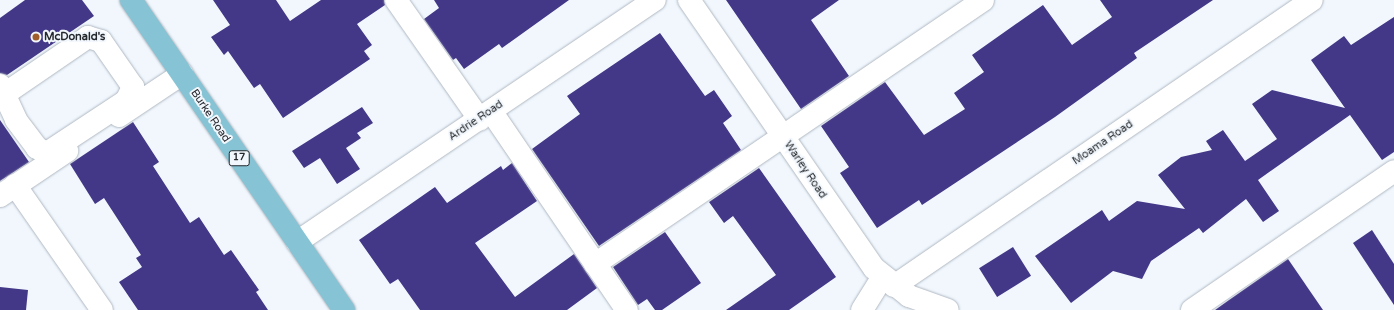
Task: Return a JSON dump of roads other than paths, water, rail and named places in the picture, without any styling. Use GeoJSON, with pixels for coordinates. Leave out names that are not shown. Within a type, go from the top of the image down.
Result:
{"type":"FeatureCollection","features":[{"type":"Feature","properties":{"kind":"main road","name":"Burke Road"},"geometry":{"type":"LineString","coordinates":[[131,0],[344,310]]}},
{"type":"Feature","properties":{"kind":"street"},"geometry":{"type":"LineString","coordinates":[[396,0],[485,115],[595,264],[627,310]]}},
{"type":"Feature","properties":{"kind":"street","name":"Ardrie Road"},"geometry":{"type":"LineString","coordinates":[[297,242],[655,0]]}},
{"type":"Feature","properties":{"kind":"street","name":"Warley Road"},"geometry":{"type":"LineString","coordinates":[[689,0],[856,245],[888,282],[909,296],[948,310]]}},
{"type":"Feature","properties":{"kind":"street"},"geometry":{"type":"LineString","coordinates":[[595,264],[983,0]]}},
{"type":"Feature","properties":{"kind":"street","name":"Moama Road"},"geometry":{"type":"LineString","coordinates":[[862,310],[888,282],[1312,0]]}},
{"type":"Feature","properties":{"kind":"street"},"geometry":{"type":"LineString","coordinates":[[88,37],[101,41],[133,87],[126,101],[47,153],[37,148],[16,120],[3,89],[88,37]]}},
{"type":"Feature","properties":{"kind":"street"},"geometry":{"type":"LineString","coordinates":[[102,310],[8,190],[182,74]]}},
{"type":"Feature","properties":{"kind":"street"},"geometry":{"type":"LineString","coordinates":[[1192,310],[1394,171]]}},
{"type":"Feature","properties":{"kind":"place","name":"McDonald's"},"geometry":{"type":"Point","coordinates":[36,37]}}]}
